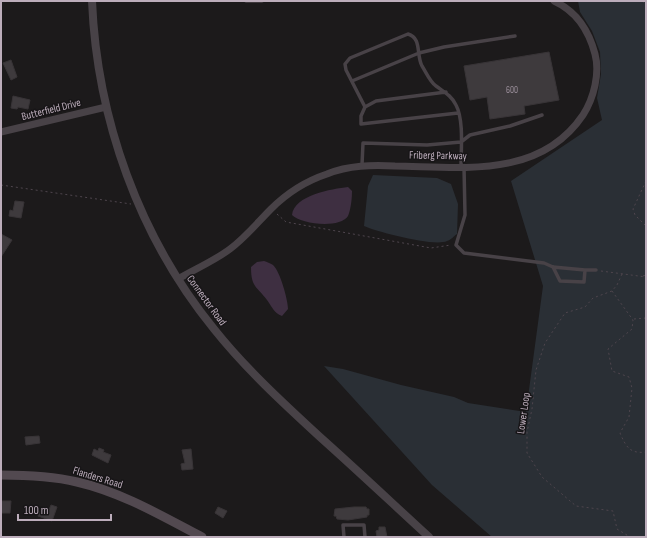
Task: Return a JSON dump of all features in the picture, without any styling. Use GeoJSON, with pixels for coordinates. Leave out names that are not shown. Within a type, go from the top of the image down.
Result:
{"type":"FeatureCollection","features":[{"type":"Feature","properties":{"kind":"main road","name":"Flanders Road"},"geometry":{"type":"LineString","coordinates":[[1,475],[51,477],[92,486],[131,501],[202,537]]}},
{"type":"Feature","properties":{"kind":"street","name":"Connector Road"},"geometry":{"type":"LineString","coordinates":[[92,1],[96,52],[106,107],[117,147],[140,206],[178,279],[213,328],[242,362],[296,415],[429,537]]}},
{"type":"Feature","properties":{"kind":"street","name":"Friberg Parkway"},"geometry":{"type":"LineString","coordinates":[[178,279],[230,249],[284,197],[311,180],[329,173],[362,166],[487,167],[522,160],[538,154],[553,145],[577,123],[585,111],[591,100],[596,73],[596,60],[589,36],[574,15],[564,6],[554,1]]}},
{"type":"Feature","properties":{"kind":"street","name":"Butterfield Drive"},"geometry":{"type":"LineString","coordinates":[[1,132],[106,107]]}},
{"type":"Feature","properties":{"kind":"lane"},"geometry":{"type":"LineString","coordinates":[[246,1],[262,1]]}},
{"type":"Feature","properties":{"kind":"lane"},"geometry":{"type":"LineString","coordinates":[[366,107],[346,70],[345,64],[350,58],[408,34],[413,35],[417,40],[420,63],[434,86],[446,92],[456,105],[458,114],[465,215],[456,245],[464,253],[544,263],[553,267],[598,271]]}},
{"type":"Feature","properties":{"kind":"lane"},"geometry":{"type":"LineString","coordinates":[[352,81],[419,53],[444,47],[515,36]]}},
{"type":"Feature","properties":{"kind":"lane"},"geometry":{"type":"LineString","coordinates":[[446,92],[376,101],[366,107],[361,116],[361,124],[458,114]]}},
{"type":"Feature","properties":{"kind":"lane"},"geometry":{"type":"LineString","coordinates":[[362,166],[363,143],[427,145],[461,142],[470,135],[510,126],[542,115]]}},
{"type":"Feature","properties":{"kind":"lane"},"geometry":{"type":"LineString","coordinates":[[553,267],[560,281],[584,282],[585,270]]}},
{"type":"Feature","properties":{"kind":"lane"},"geometry":{"type":"LineString","coordinates":[[344,537],[343,525],[364,524],[365,537]]}},
{"type":"Feature","properties":{"kind":"path"},"geometry":{"type":"LineString","coordinates":[[642,1],[646,5]]}},
{"type":"Feature","properties":{"kind":"path"},"geometry":{"type":"LineString","coordinates":[[646,181],[633,208],[635,215],[646,226]]}},
{"type":"Feature","properties":{"kind":"path"},"geometry":{"type":"LineString","coordinates":[[1,185],[140,206]]}},
{"type":"Feature","properties":{"kind":"path"},"geometry":{"type":"LineString","coordinates":[[271,209],[286,222],[431,248],[456,245]]}},
{"type":"Feature","properties":{"kind":"path"},"geometry":{"type":"LineString","coordinates":[[598,271],[646,277]]}},
{"type":"Feature","properties":{"kind":"path"},"geometry":{"type":"LineString","coordinates":[[622,274],[617,285],[612,291],[633,320],[632,329],[608,350],[612,371],[629,377],[632,388],[628,417],[620,433],[626,448],[634,452],[646,452]]}},
{"type":"Feature","properties":{"kind":"path","name":"Lower Loop"},"geometry":{"type":"LineString","coordinates":[[612,291],[593,298],[585,308],[565,313],[545,343],[536,370],[532,409],[527,432],[527,453],[542,477],[576,506],[612,511],[617,529],[630,537]]}},
{"type":"Feature","properties":{"kind":"path"},"geometry":{"type":"LineString","coordinates":[[633,320],[646,318]]}},
{"type":"Feature","properties":{"kind":"shaded area"},"geometry":{"type":"Polygon","coordinates":[[[578,1],[646,1],[646,537],[492,537],[432,485],[324,366],[343,369],[401,385],[454,397],[468,403],[526,412],[543,286],[511,181],[602,120],[597,98],[601,74],[600,52],[592,31],[580,12],[578,1]]]}},
{"type":"Feature","properties":{"kind":"shaded area"},"geometry":{"type":"Polygon","coordinates":[[[373,175],[437,178],[451,184],[458,204],[457,234],[447,241],[431,242],[393,235],[364,226],[368,186],[373,175]]]}},
{"type":"Feature","properties":{"kind":"shaded area"},"geometry":{"type":"Polygon","coordinates":[[[348,187],[352,191],[351,204],[348,216],[344,220],[337,223],[320,224],[303,221],[292,215],[294,208],[299,202],[306,198],[324,191],[348,187]]]}},
{"type":"Feature","properties":{"kind":"shaded area"},"geometry":{"type":"Polygon","coordinates":[[[264,261],[272,264],[276,268],[283,286],[288,309],[282,316],[273,310],[253,283],[251,267],[257,262],[264,261]]]}},
{"type":"Feature","properties":{"kind":"building"},"geometry":{"type":"Polygon","coordinates":[[[549,52],[559,100],[524,106],[525,114],[490,119],[487,97],[470,100],[464,66],[549,52]]]}},
{"type":"Feature","properties":{"kind":"building"},"geometry":{"type":"Polygon","coordinates":[[[11,60],[17,77],[11,80],[3,63],[11,60]]]}},
{"type":"Feature","properties":{"kind":"building"},"geometry":{"type":"Polygon","coordinates":[[[13,96],[30,100],[28,109],[18,107],[17,109],[11,108],[13,96]]]}},
{"type":"Feature","properties":{"kind":"building"},"geometry":{"type":"Polygon","coordinates":[[[15,201],[24,202],[21,218],[9,216],[10,210],[13,211],[15,201]]]}},
{"type":"Feature","properties":{"kind":"building"},"geometry":{"type":"Polygon","coordinates":[[[1,234],[12,240],[1,257],[1,234]]]}},
{"type":"Feature","properties":{"kind":"building"},"geometry":{"type":"Polygon","coordinates":[[[39,436],[40,443],[26,445],[25,437],[39,436]]]}},
{"type":"Feature","properties":{"kind":"building"},"geometry":{"type":"Polygon","coordinates":[[[99,448],[104,450],[103,452],[111,455],[108,463],[92,455],[94,449],[98,451],[99,448]]]}},
{"type":"Feature","properties":{"kind":"building"},"geometry":{"type":"Polygon","coordinates":[[[191,449],[193,469],[182,470],[181,464],[185,463],[182,450],[191,449]]]}},
{"type":"Feature","properties":{"kind":"building"},"geometry":{"type":"Polygon","coordinates":[[[1,501],[11,501],[10,513],[1,513],[1,501]]]}},
{"type":"Feature","properties":{"kind":"building"},"geometry":{"type":"Polygon","coordinates":[[[51,505],[57,507],[52,521],[38,516],[41,508],[49,510],[51,505]]]}},
{"type":"Feature","properties":{"kind":"building"},"geometry":{"type":"Polygon","coordinates":[[[218,507],[227,511],[223,518],[215,513],[218,507]]]}},
{"type":"Feature","properties":{"kind":"building"},"geometry":{"type":"Polygon","coordinates":[[[366,507],[369,509],[369,515],[367,515],[367,517],[348,520],[337,519],[336,516],[334,516],[335,509],[366,507]]]}},
{"type":"Feature","properties":{"kind":"building"},"geometry":{"type":"Polygon","coordinates":[[[379,527],[385,527],[387,537],[377,537],[376,531],[379,530],[379,527]]]}}]}
